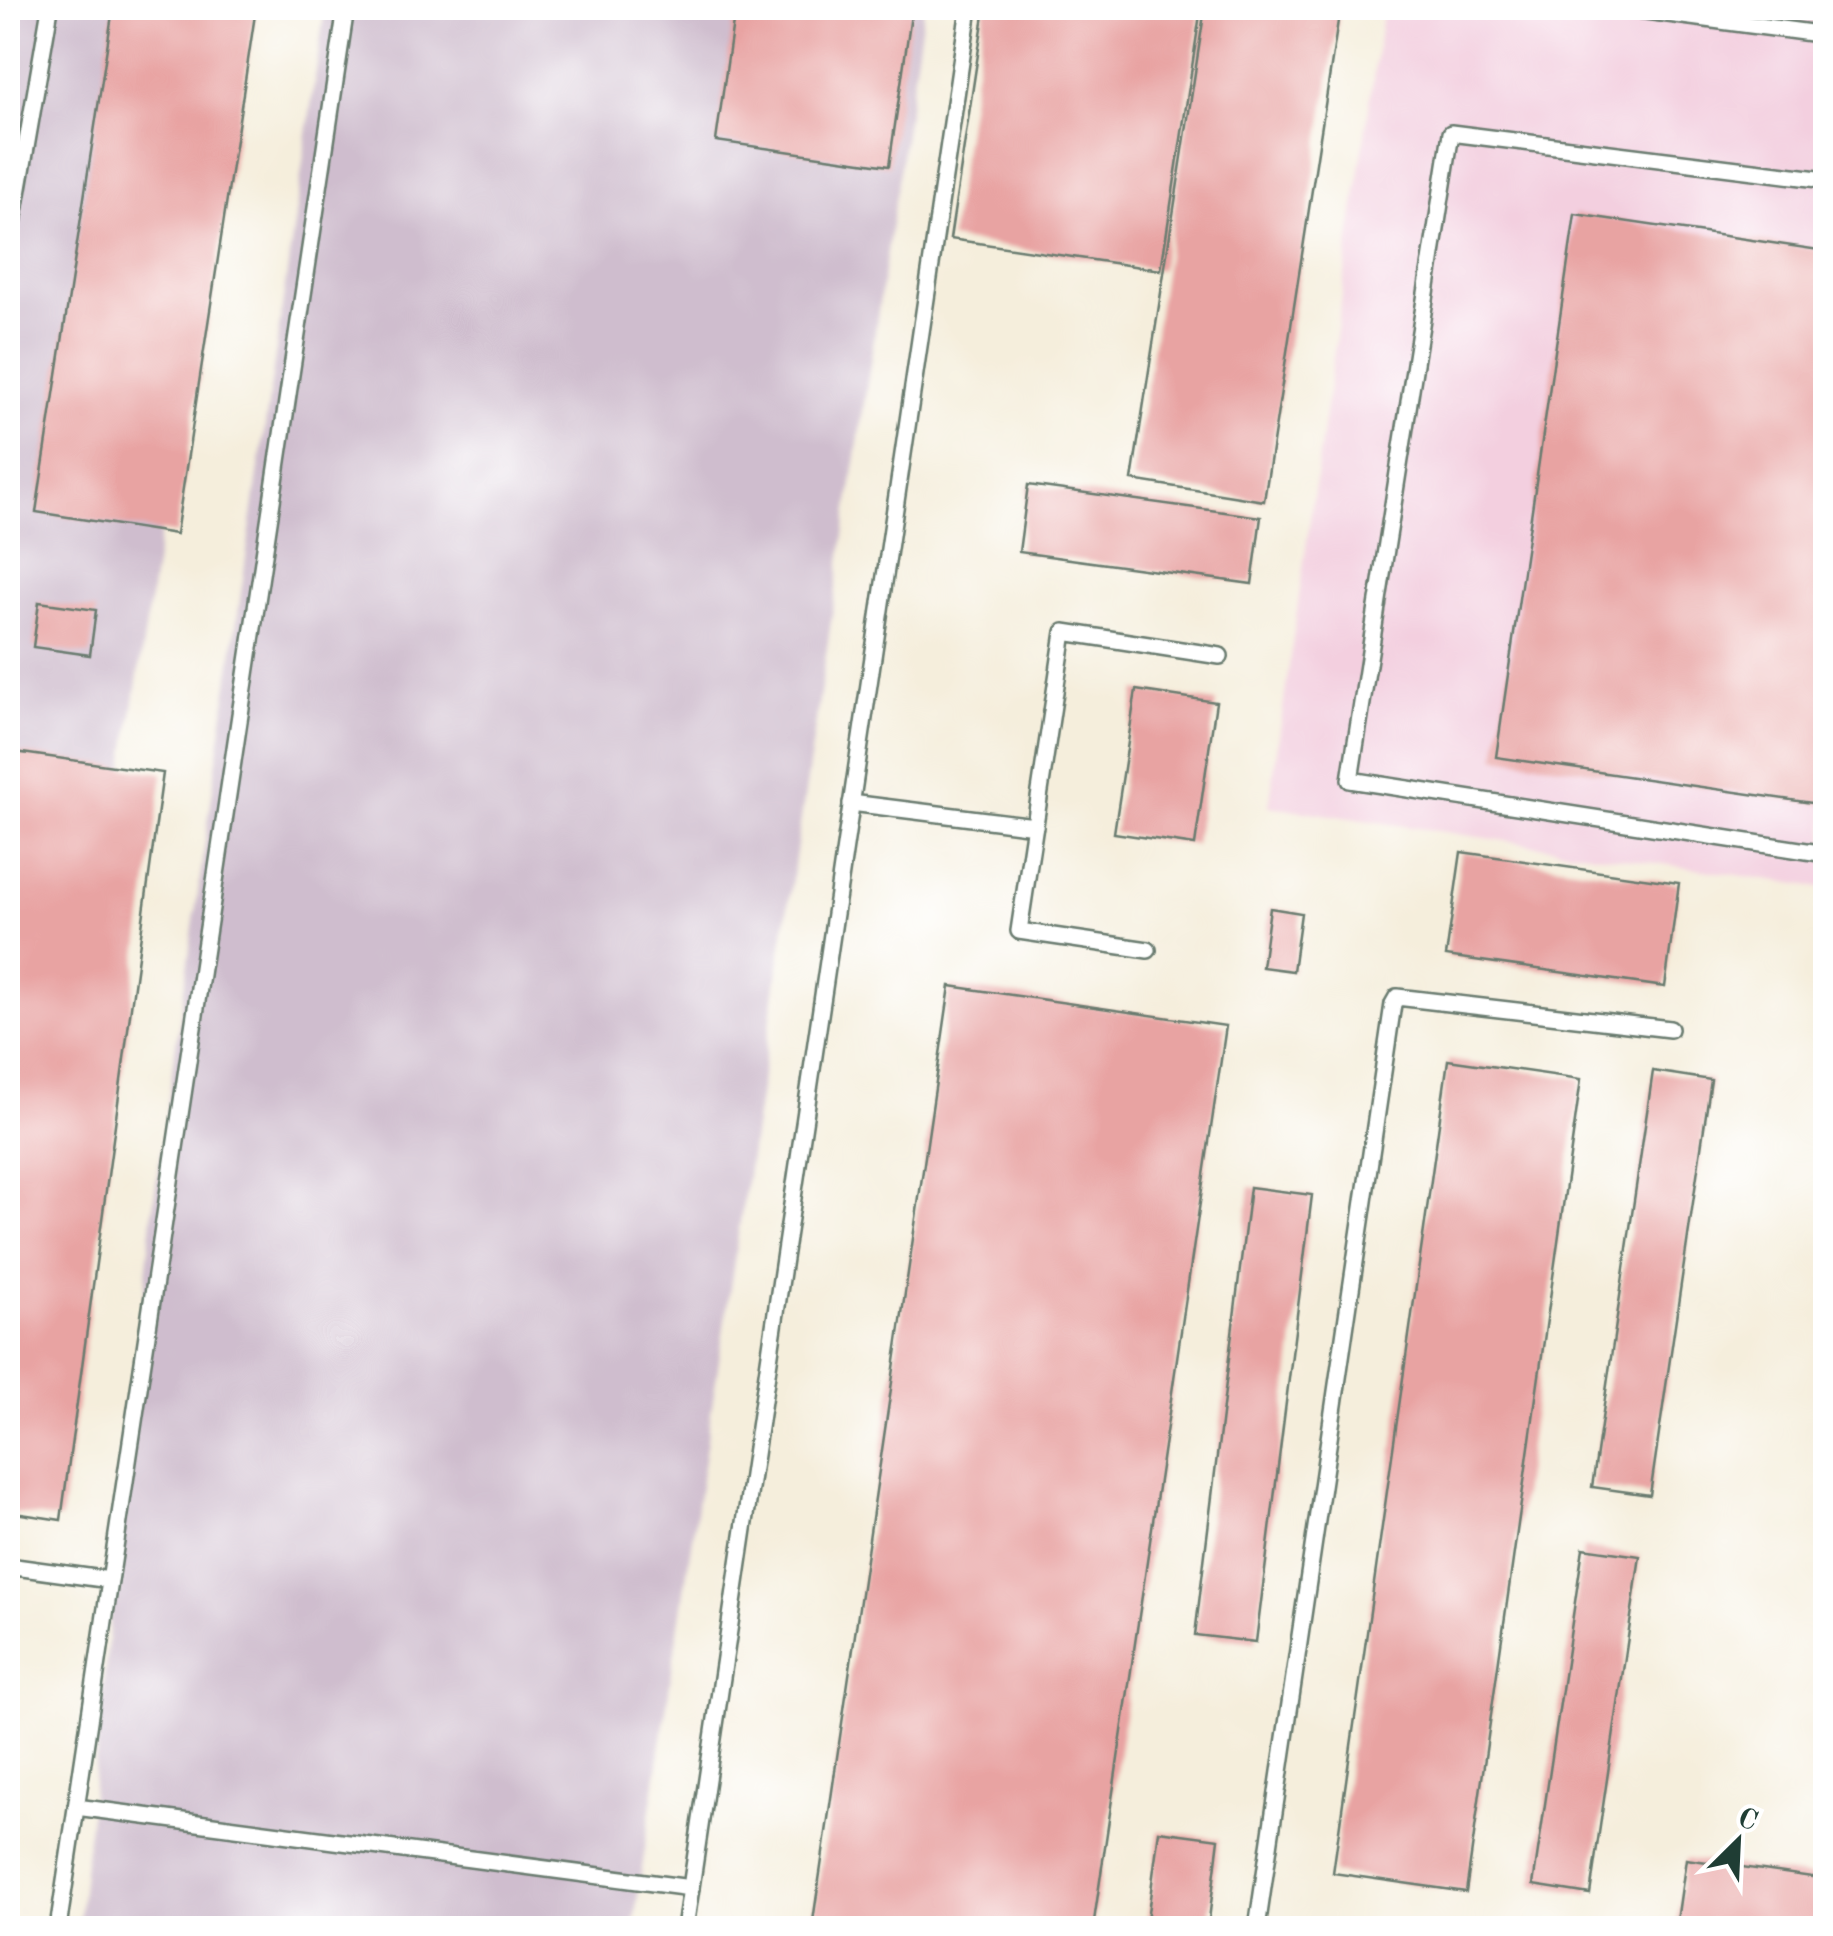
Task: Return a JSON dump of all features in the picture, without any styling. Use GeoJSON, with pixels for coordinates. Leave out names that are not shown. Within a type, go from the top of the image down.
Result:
{"type":"FeatureCollection","features":[{"type":"Feature","properties":{"kind":"lane"},"geometry":{"type":"LineString","coordinates":[[8,252],[50,8]]}},
{"type":"Feature","properties":{"kind":"lane"},"geometry":{"type":"LineString","coordinates":[[58,1928],[346,8]]}},
{"type":"Feature","properties":{"kind":"lane"},"geometry":{"type":"LineString","coordinates":[[685,1928],[969,8]]}},
{"type":"Feature","properties":{"kind":"lane"},"geometry":{"type":"LineString","coordinates":[[1623,8],[1826,34]]}},
{"type":"Feature","properties":{"kind":"lane"},"geometry":{"type":"LineString","coordinates":[[1826,180],[1451,133],[1350,780],[1826,854]]}},
{"type":"Feature","properties":{"kind":"lane"},"geometry":{"type":"LineString","coordinates":[[1148,950],[1019,931],[1064,632],[1220,656]]}},
{"type":"Feature","properties":{"kind":"lane"},"geometry":{"type":"LineString","coordinates":[[851,803],[1035,826]]}},
{"type":"Feature","properties":{"kind":"lane"},"geometry":{"type":"LineString","coordinates":[[1257,1928],[1393,1004],[1398,997],[1670,1029]]}},
{"type":"Feature","properties":{"kind":"lane"},"geometry":{"type":"LineString","coordinates":[[8,1566],[110,1580]]}},
{"type":"Feature","properties":{"kind":"lane"},"geometry":{"type":"LineString","coordinates":[[76,1807],[691,1888]]}},
{"type":"Feature","properties":{"kind":"shaded area"},"geometry":{"type":"Polygon","coordinates":[[[8,8],[241,8],[85,1019],[8,1564],[8,8]]]}},
{"type":"Feature","properties":{"kind":"shaded area"},"geometry":{"type":"Polygon","coordinates":[[[325,8],[924,8],[633,1928],[78,1928],[154,1198],[325,8]]]}},
{"type":"Feature","properties":{"kind":"shaded area"},"geometry":{"type":"Polygon","coordinates":[[[1383,8],[1725,8],[1825,21],[1825,888],[1269,806],[1383,8]]]}},
{"type":"Feature","properties":{"kind":"building"},"geometry":{"type":"Polygon","coordinates":[[[113,8],[256,8],[176,534],[36,512],[113,8]]]}},
{"type":"Feature","properties":{"kind":"building"},"geometry":{"type":"Polygon","coordinates":[[[735,8],[912,8],[889,166],[716,141],[735,8]]]}},
{"type":"Feature","properties":{"kind":"building"},"geometry":{"type":"Polygon","coordinates":[[[985,8],[1201,8],[1161,270],[950,239],[985,8]]]}},
{"type":"Feature","properties":{"kind":"building"},"geometry":{"type":"Polygon","coordinates":[[[1205,8],[1340,8],[1264,501],[1132,480],[1205,8]]]}},
{"type":"Feature","properties":{"kind":"building"},"geometry":{"type":"Polygon","coordinates":[[[1575,214],[1826,251],[1826,805],[1496,757],[1575,214]]]}},
{"type":"Feature","properties":{"kind":"building"},"geometry":{"type":"Polygon","coordinates":[[[1028,485],[1261,517],[1252,584],[1019,552],[1028,485]]]}},
{"type":"Feature","properties":{"kind":"building"},"geometry":{"type":"Polygon","coordinates":[[[39,602],[96,610],[90,655],[33,647],[39,602]]]}},
{"type":"Feature","properties":{"kind":"building"},"geometry":{"type":"Polygon","coordinates":[[[1136,690],[1216,702],[1195,845],[1114,833],[1136,690]]]}},
{"type":"Feature","properties":{"kind":"building"},"geometry":{"type":"Polygon","coordinates":[[[8,751],[163,773],[61,1520],[8,1512],[8,751]]]}},
{"type":"Feature","properties":{"kind":"building"},"geometry":{"type":"Polygon","coordinates":[[[1461,852],[1679,883],[1665,987],[1446,956],[1461,852]]]}},
{"type":"Feature","properties":{"kind":"building"},"geometry":{"type":"Polygon","coordinates":[[[1270,908],[1301,913],[1293,971],[1262,967],[1270,908]]]}},
{"type":"Feature","properties":{"kind":"building"},"geometry":{"type":"Polygon","coordinates":[[[950,986],[1226,1026],[1093,1928],[812,1928],[950,986]]]}},
{"type":"Feature","properties":{"kind":"building"},"geometry":{"type":"Polygon","coordinates":[[[1448,1060],[1581,1079],[1466,1892],[1333,1873],[1448,1060]]]}},
{"type":"Feature","properties":{"kind":"building"},"geometry":{"type":"Polygon","coordinates":[[[1653,1071],[1711,1080],[1650,1495],[1592,1487],[1653,1071]]]}},
{"type":"Feature","properties":{"kind":"building"},"geometry":{"type":"Polygon","coordinates":[[[1250,1187],[1312,1195],[1256,1642],[1195,1635],[1250,1187]]]}},
{"type":"Feature","properties":{"kind":"building"},"geometry":{"type":"Polygon","coordinates":[[[1583,1548],[1640,1556],[1590,1894],[1533,1885],[1583,1548]]]}},
{"type":"Feature","properties":{"kind":"building"},"geometry":{"type":"Polygon","coordinates":[[[8,1594],[17,1596],[10,1641],[8,1641],[8,1594]]]}},
{"type":"Feature","properties":{"kind":"building"},"geometry":{"type":"Polygon","coordinates":[[[1159,1831],[1219,1839],[1208,1928],[1146,1928],[1159,1831]]]}},
{"type":"Feature","properties":{"kind":"building"},"geometry":{"type":"Polygon","coordinates":[[[1686,1859],[1826,1879],[1826,1928],[1676,1928],[1686,1859]]]}}]}
